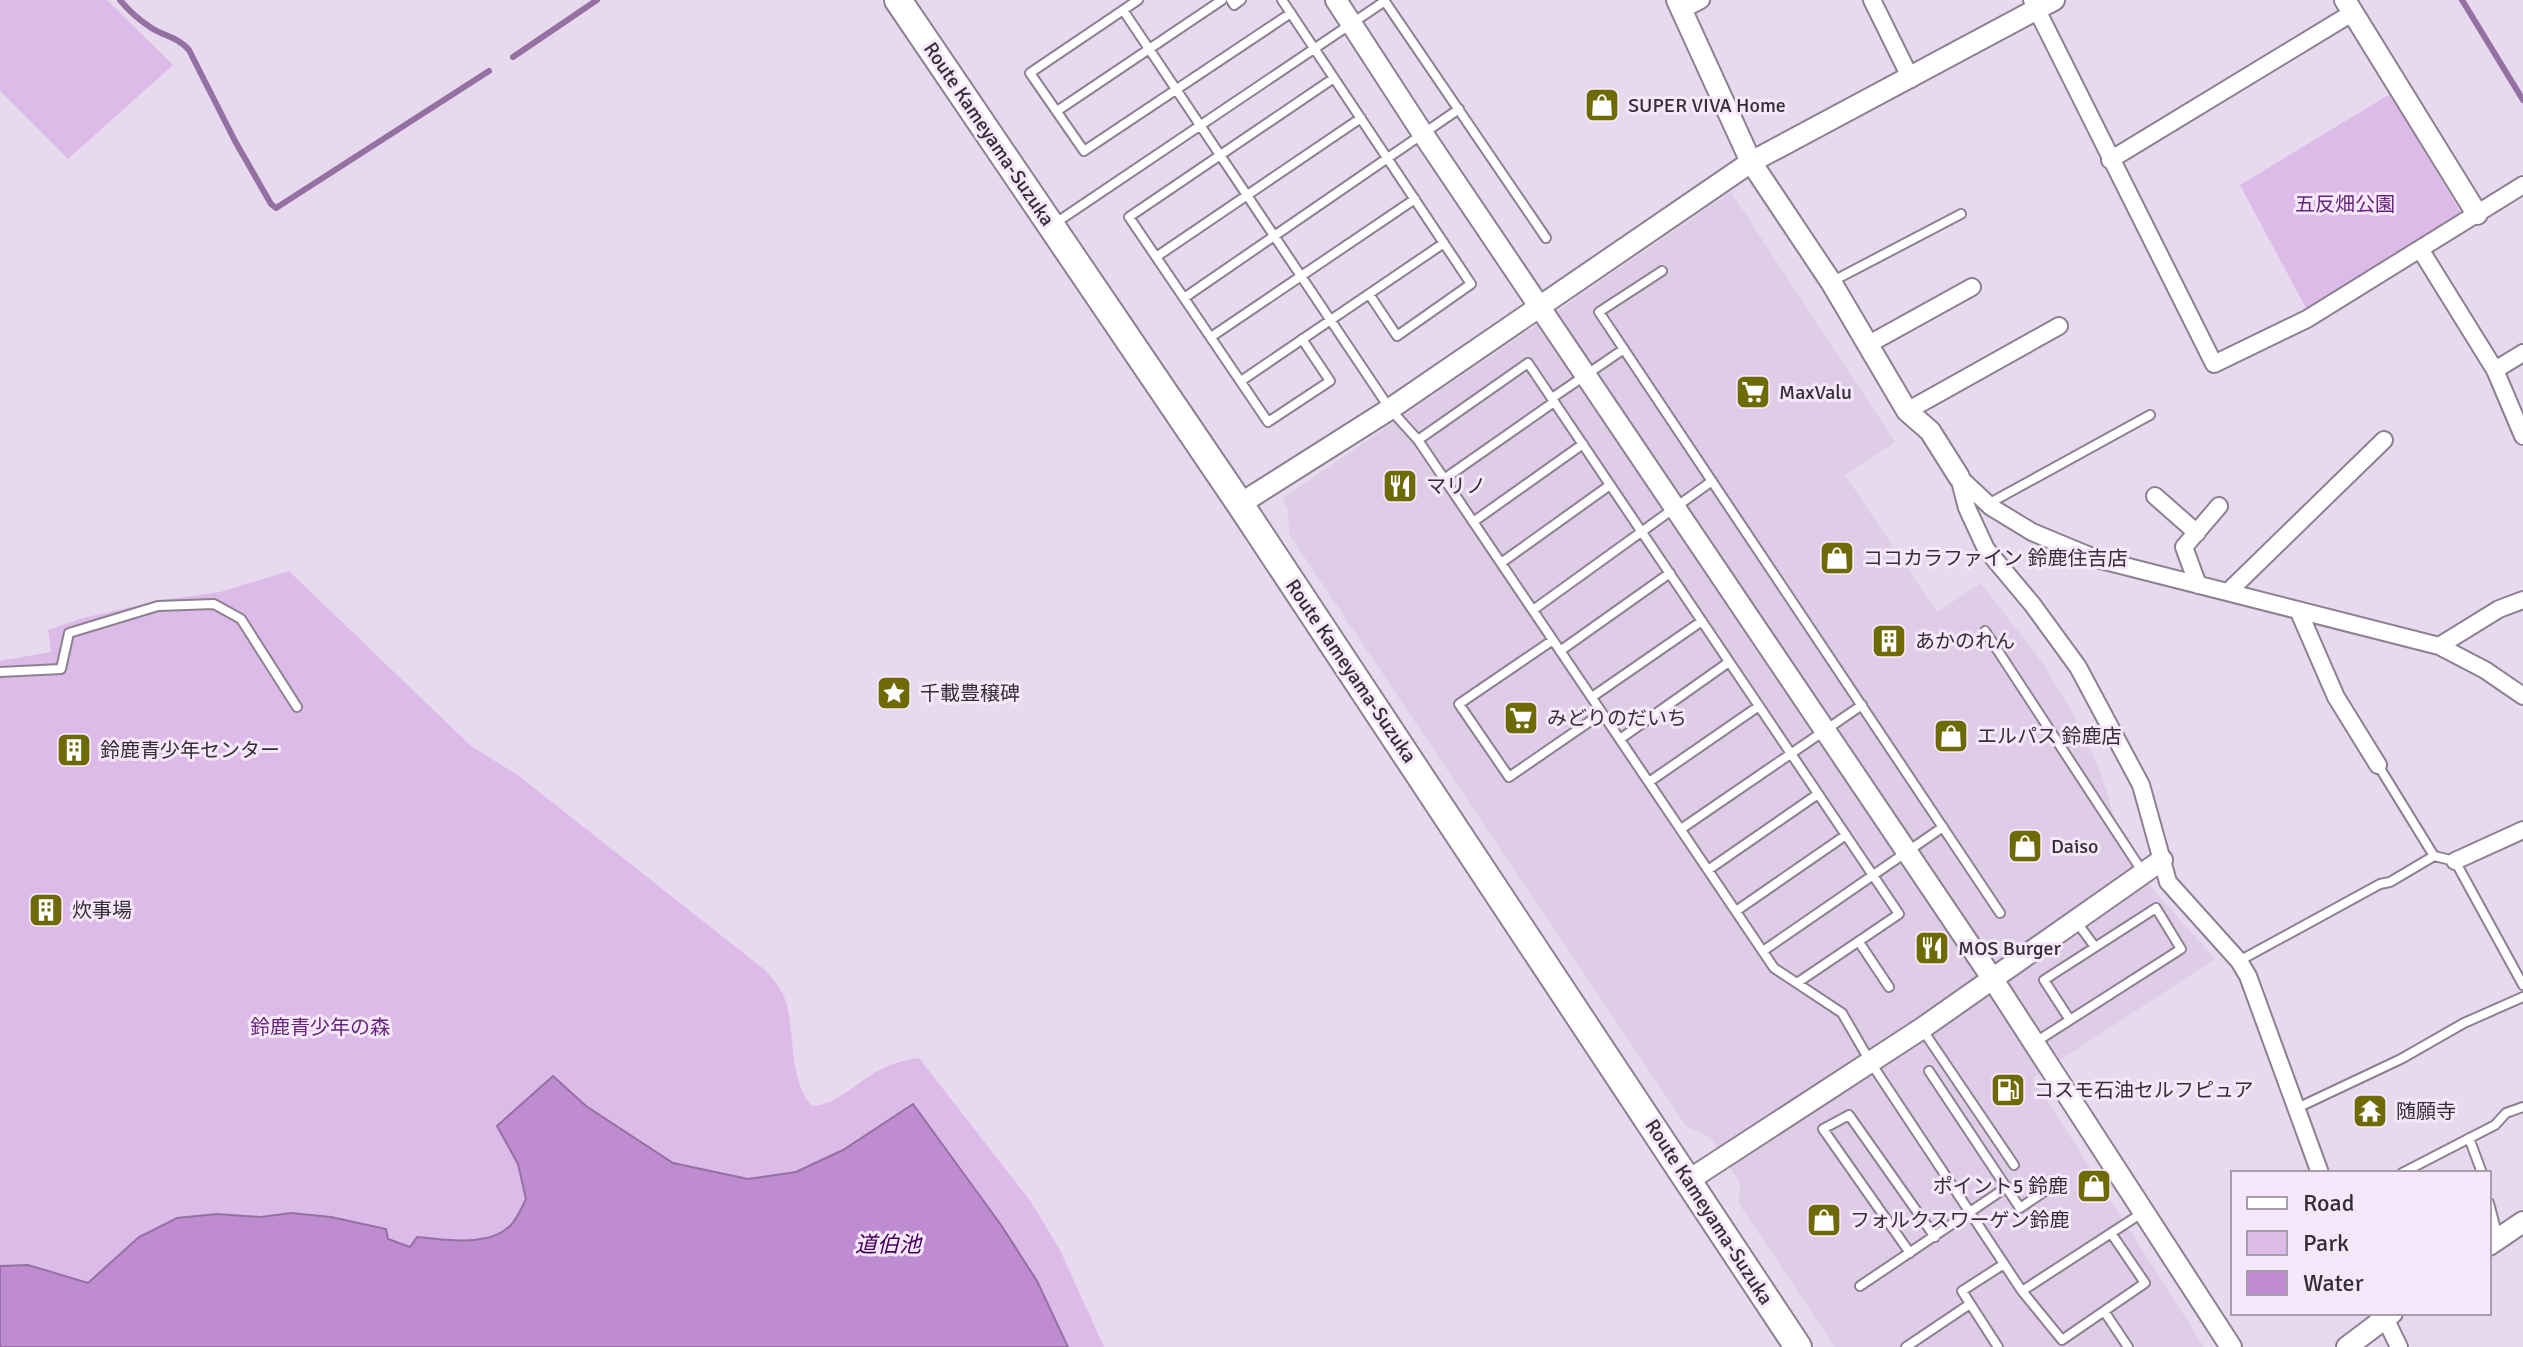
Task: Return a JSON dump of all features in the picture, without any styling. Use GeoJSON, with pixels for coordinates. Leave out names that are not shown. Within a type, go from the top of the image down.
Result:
{"type":"FeatureCollection","features":[{"type":"Feature","properties":{"kind":"main road","name":"Route Kameyama-Suzuka"},"geometry":{"type":"LineString","coordinates":[[898,0],[1240,504],[1798,1347]]}},
{"type":"Feature","properties":{"kind":"street"},"geometry":{"type":"LineString","coordinates":[[1336,0],[1992,978],[2032,1050],[2231,1347]]}},
{"type":"Feature","properties":{"kind":"street"},"geometry":{"type":"LineString","coordinates":[[1701,0],[1679,5],[1751,162],[1831,282],[1907,411],[1930,431],[1959,477],[1988,504],[2032,532],[2097,559],[2439,646],[2485,670],[2523,696]]}},
{"type":"Feature","properties":{"kind":"street"},"geometry":{"type":"LineString","coordinates":[[1872,0],[1911,79]]}},
{"type":"Feature","properties":{"kind":"street"},"geometry":{"type":"LineString","coordinates":[[1240,504],[1390,409],[1751,162],[1911,79],[2041,3],[2110,160],[2214,364],[2301,322],[2523,185]]}},
{"type":"Feature","properties":{"kind":"street"},"geometry":{"type":"LineString","coordinates":[[2110,160],[2349,6],[2477,214]]}},
{"type":"Feature","properties":{"kind":"street"},"geometry":{"type":"LineString","coordinates":[[2420,249],[2495,370],[2523,436]]}},
{"type":"Feature","properties":{"kind":"street"},"geometry":{"type":"LineString","coordinates":[[1869,344],[1972,287]]}},
{"type":"Feature","properties":{"kind":"street"},"geometry":{"type":"LineString","coordinates":[[1907,411],[2059,326]]}},
{"type":"Feature","properties":{"kind":"street"},"geometry":{"type":"LineString","coordinates":[[2495,370],[2523,353]]}},
{"type":"Feature","properties":{"kind":"street"},"geometry":{"type":"LineString","coordinates":[[2228,592],[2384,440]]}},
{"type":"Feature","properties":{"kind":"street"},"geometry":{"type":"LineString","coordinates":[[1959,477],[1967,508],[1986,549],[2032,604],[2078,667],[2141,785],[2168,882],[2239,961],[2248,976],[2319,1171]]}},
{"type":"Feature","properties":{"kind":"street"},"geometry":{"type":"LineString","coordinates":[[2155,496],[2197,533]]}},
{"type":"Feature","properties":{"kind":"street"},"geometry":{"type":"LineString","coordinates":[[2198,585],[2184,547],[2219,506]]}},
{"type":"Feature","properties":{"kind":"street"},"geometry":{"type":"LineString","coordinates":[[2439,646],[2499,609],[2523,600]]}},
{"type":"Feature","properties":{"kind":"street"},"geometry":{"type":"LineString","coordinates":[[2299,612],[2336,697],[2378,765]]}},
{"type":"Feature","properties":{"kind":"street"},"geometry":{"type":"LineString","coordinates":[[2455,861],[2523,830]]}},
{"type":"Feature","properties":{"kind":"street"},"geometry":{"type":"LineString","coordinates":[[1689,1180],[1871,1063],[2162,860]]}},
{"type":"Feature","properties":{"kind":"street"},"geometry":{"type":"LineString","coordinates":[[2494,1242],[2523,1222]]}},
{"type":"Feature","properties":{"kind":"street"},"geometry":{"type":"LineString","coordinates":[[2347,1347],[2381,1317],[2399,1347]]}},
{"type":"Feature","properties":{"kind":"lane"},"geometry":{"type":"LineString","coordinates":[[1138,0],[1030,73],[1084,151],[1291,13]]}},
{"type":"Feature","properties":{"kind":"lane"},"geometry":{"type":"LineString","coordinates":[[1057,111],[1222,0]]}},
{"type":"Feature","properties":{"kind":"lane"},"geometry":{"type":"LineString","coordinates":[[1231,0],[1234,5],[1241,0]]}},
{"type":"Feature","properties":{"kind":"lane"},"geometry":{"type":"LineString","coordinates":[[1282,0],[1471,284],[1397,336],[1369,294]]}},
{"type":"Feature","properties":{"kind":"lane"},"geometry":{"type":"LineString","coordinates":[[1052,226],[1385,0],[1546,238]]}},
{"type":"Feature","properties":{"kind":"lane"},"geometry":{"type":"LineString","coordinates":[[1123,10],[1390,409],[1418,440],[1774,968],[1842,1013],[1871,1063],[2022,1291],[2062,1340],[2145,1283],[2111,1233]]}},
{"type":"Feature","properties":{"kind":"lane"},"geometry":{"type":"LineString","coordinates":[[1302,339],[1330,381],[1268,422],[1129,217],[1334,78]]}},
{"type":"Feature","properties":{"kind":"lane"},"geometry":{"type":"LineString","coordinates":[[1184,298],[1459,109]]}},
{"type":"Feature","properties":{"kind":"lane"},"geometry":{"type":"LineString","coordinates":[[1156,257],[1361,118]]}},
{"type":"Feature","properties":{"kind":"lane"},"geometry":{"type":"LineString","coordinates":[[1211,337],[1415,199]]}},
{"type":"Feature","properties":{"kind":"lane"},"geometry":{"type":"LineString","coordinates":[[1831,282],[1961,214]]}},
{"type":"Feature","properties":{"kind":"lane"},"geometry":{"type":"LineString","coordinates":[[1241,381],[1444,243]]}},
{"type":"Feature","properties":{"kind":"lane"},"geometry":{"type":"LineString","coordinates":[[1662,271],[1599,312],[2000,913]]}},
{"type":"Feature","properties":{"kind":"lane"},"geometry":{"type":"LineString","coordinates":[[1444,479],[1624,349]]}},
{"type":"Feature","properties":{"kind":"lane"},"geometry":{"type":"LineString","coordinates":[[1418,440],[1528,363],[1899,914],[1797,983]]}},
{"type":"Feature","properties":{"kind":"lane"},"geometry":{"type":"LineString","coordinates":[[1988,504],[2150,415]]}},
{"type":"Feature","properties":{"kind":"lane"},"geometry":{"type":"LineString","coordinates":[[1473,522],[1583,444]]}},
{"type":"Feature","properties":{"kind":"lane"},"geometry":{"type":"LineString","coordinates":[[1533,610],[1712,481]]}},
{"type":"Feature","properties":{"kind":"lane"},"geometry":{"type":"LineString","coordinates":[[1501,563],[1610,485]]}},
{"type":"Feature","properties":{"kind":"lane"},"geometry":{"type":"LineString","coordinates":[[1560,651],[1670,573]]}},
{"type":"Feature","properties":{"kind":"lane"},"geometry":{"type":"LineString","coordinates":[[0,672],[61,669],[69,633],[158,606],[214,604],[241,619],[297,707]]}},
{"type":"Feature","properties":{"kind":"lane"},"geometry":{"type":"LineString","coordinates":[[1592,697],[1702,621]]}},
{"type":"Feature","properties":{"kind":"lane"},"geometry":{"type":"LineString","coordinates":[[1985,631],[2143,873]]}},
{"type":"Feature","properties":{"kind":"lane"},"geometry":{"type":"LineString","coordinates":[[1553,640],[1459,704],[1509,777],[1602,713]]}},
{"type":"Feature","properties":{"kind":"lane"},"geometry":{"type":"LineString","coordinates":[[1620,739],[1729,662]]}},
{"type":"Feature","properties":{"kind":"lane"},"geometry":{"type":"LineString","coordinates":[[1681,829],[1862,705]]}},
{"type":"Feature","properties":{"kind":"lane"},"geometry":{"type":"LineString","coordinates":[[1649,782],[1759,706]]}},
{"type":"Feature","properties":{"kind":"lane"},"geometry":{"type":"LineString","coordinates":[[2378,765],[2434,856]]}},
{"type":"Feature","properties":{"kind":"lane"},"geometry":{"type":"LineString","coordinates":[[1708,870],[1818,794]]}},
{"type":"Feature","properties":{"kind":"lane"},"geometry":{"type":"LineString","coordinates":[[1763,951],[1943,827]]}},
{"type":"Feature","properties":{"kind":"lane"},"geometry":{"type":"LineString","coordinates":[[1736,911],[1846,835]]}},
{"type":"Feature","properties":{"kind":"lane"},"geometry":{"type":"LineString","coordinates":[[2239,961],[2434,856],[2455,861],[2523,985]]}},
{"type":"Feature","properties":{"kind":"lane"},"geometry":{"type":"LineString","coordinates":[[2032,1050],[2070,1020],[2181,949],[2156,908],[2044,980],[2070,1020]]}},
{"type":"Feature","properties":{"kind":"lane"},"geometry":{"type":"LineString","coordinates":[[2075,920],[2095,947]]}},
{"type":"Feature","properties":{"kind":"lane"},"geometry":{"type":"LineString","coordinates":[[1859,942],[1889,987]]}},
{"type":"Feature","properties":{"kind":"lane"},"geometry":{"type":"LineString","coordinates":[[2295,1109],[2401,1059],[2464,1023],[2523,997]]}},
{"type":"Feature","properties":{"kind":"lane"},"geometry":{"type":"LineString","coordinates":[[1921,1029],[2014,1165]]}},
{"type":"Feature","properties":{"kind":"lane"},"geometry":{"type":"LineString","coordinates":[[1929,1071],[2020,1208],[2048,1189]]}},
{"type":"Feature","properties":{"kind":"lane"},"geometry":{"type":"LineString","coordinates":[[2406,1171],[2495,1125],[2506,1113],[2523,1107]]}},
{"type":"Feature","properties":{"kind":"lane"},"geometry":{"type":"LineString","coordinates":[[1910,1253],[1823,1129],[1849,1115],[1935,1237]]}},
{"type":"Feature","properties":{"kind":"lane"},"geometry":{"type":"LineString","coordinates":[[2469,1138],[2481,1171]]}},
{"type":"Feature","properties":{"kind":"lane"},"geometry":{"type":"LineString","coordinates":[[1860,1286],[2007,1187]]}},
{"type":"Feature","properties":{"kind":"lane"},"geometry":{"type":"LineString","coordinates":[[2022,1291],[2142,1212]]}},
{"type":"Feature","properties":{"kind":"lane"},"geometry":{"type":"LineString","coordinates":[[2491,1219],[2494,1242]]}},
{"type":"Feature","properties":{"kind":"lane"},"geometry":{"type":"LineString","coordinates":[[1998,1347],[1962,1291],[2004,1264]]}},
{"type":"Feature","properties":{"kind":"lane"},"geometry":{"type":"LineString","coordinates":[[1906,1347],[1970,1304]]}},
{"type":"Feature","properties":{"kind":"lane"},"geometry":{"type":"LineString","coordinates":[[2104,1311],[2128,1347]]}},
{"type":"Feature","properties":{"kind":"shaded area"},"geometry":{"type":"Polygon","coordinates":[[[1731,192],[1895,442],[1845,475],[1937,612],[1981,583],[2041,661],[2071,709],[2101,773],[2125,853],[2142,877],[2215,959],[2033,1078],[2204,1347],[1835,1347],[1739,1204],[1740,1183],[1710,1137],[1686,1126],[1289,534],[1288,509],[1283,498],[1731,192]]]}},
{"type":"Feature","properties":{"kind":"green space"},"geometry":{"type":"Polygon","coordinates":[[[0,0],[107,0],[173,65],[68,159],[0,91],[0,0]]]}},
{"type":"Feature","properties":{"kind":"green space","name":"五反畑公園"},"geometry":{"type":"Polygon","coordinates":[[[2390,94],[2460,211],[2459,216],[2307,310],[2240,185],[2390,94]]]}},
{"type":"Feature","properties":{"kind":"green space","name":"鈴鹿青少年の森"},"geometry":{"type":"Polygon","coordinates":[[[289,571],[471,746],[519,776],[765,970],[786,1002],[796,1070],[812,1106],[830,1102],[886,1067],[919,1058],[1031,1202],[1060,1250],[1104,1347],[0,1347],[0,661],[51,652],[48,630],[83,618],[161,600],[220,592],[289,571]]]}},
{"type":"Feature","properties":{"kind":"water","name":"道伯池"},"geometry":{"type":"Polygon","coordinates":[[[553,1076],[586,1106],[673,1163],[748,1179],[796,1172],[843,1150],[913,1104],[1001,1225],[1037,1281],[1068,1347],[0,1347],[0,1266],[28,1265],[88,1283],[139,1237],[177,1218],[217,1214],[261,1217],[291,1213],[331,1217],[386,1229],[388,1239],[410,1247],[417,1237],[478,1240],[501,1233],[513,1223],[526,1199],[518,1164],[497,1126],[553,1076]]]}},
{"type":"Feature","properties":{"kind":"waterway"},"geometry":{"type":"LineString","coordinates":[[120,0],[146,24],[189,50],[235,141],[276,208],[489,71]]}},
{"type":"Feature","properties":{"kind":"waterway"},"geometry":{"type":"LineString","coordinates":[[513,57],[597,0]]}},
{"type":"Feature","properties":{"kind":"waterway"},"geometry":{"type":"LineString","coordinates":[[2462,0],[2523,100]]}},
{"type":"Feature","properties":{"kind":"place","name":"SUPER VIVA Home"},"geometry":{"type":"Point","coordinates":[1602,105]}},
{"type":"Feature","properties":{"kind":"place","name":"MaxValu"},"geometry":{"type":"Point","coordinates":[1753,392]}},
{"type":"Feature","properties":{"kind":"place","name":"マリノ"},"geometry":{"type":"Point","coordinates":[1400,486]}},
{"type":"Feature","properties":{"kind":"place","name":"ココカラファイン 鈴鹿住吉店"},"geometry":{"type":"Point","coordinates":[1837,558]}},
{"type":"Feature","properties":{"kind":"place","name":"あかのれん"},"geometry":{"type":"Point","coordinates":[1889,641]}},
{"type":"Feature","properties":{"kind":"place","name":"千載豊穣碑"},"geometry":{"type":"Point","coordinates":[894,693]}},
{"type":"Feature","properties":{"kind":"place","name":"みどりのだいち"},"geometry":{"type":"Point","coordinates":[1521,718]}},
{"type":"Feature","properties":{"kind":"place","name":"エルパス 鈴鹿店"},"geometry":{"type":"Point","coordinates":[1951,736]}},
{"type":"Feature","properties":{"kind":"place","name":"鈴鹿青少年センター"},"geometry":{"type":"Point","coordinates":[74,750]}},
{"type":"Feature","properties":{"kind":"place","name":"Daiso"},"geometry":{"type":"Point","coordinates":[2025,846]}},
{"type":"Feature","properties":{"kind":"place","name":"炊事場"},"geometry":{"type":"Point","coordinates":[46,910]}},
{"type":"Feature","properties":{"kind":"place","name":"MOS Burger"},"geometry":{"type":"Point","coordinates":[1932,948]}},
{"type":"Feature","properties":{"kind":"place","name":"コスモ石油セルフピュア"},"geometry":{"type":"Point","coordinates":[2008,1090]}},
{"type":"Feature","properties":{"kind":"place","name":"随願寺"},"geometry":{"type":"Point","coordinates":[2370,1111]}},
{"type":"Feature","properties":{"kind":"place","name":"ポイント5 鈴鹿"},"geometry":{"type":"Point","coordinates":[2094,1186]}},
{"type":"Feature","properties":{"kind":"place","name":"フォルクスワーゲン鈴鹿"},"geometry":{"type":"Point","coordinates":[1824,1220]}}]}
